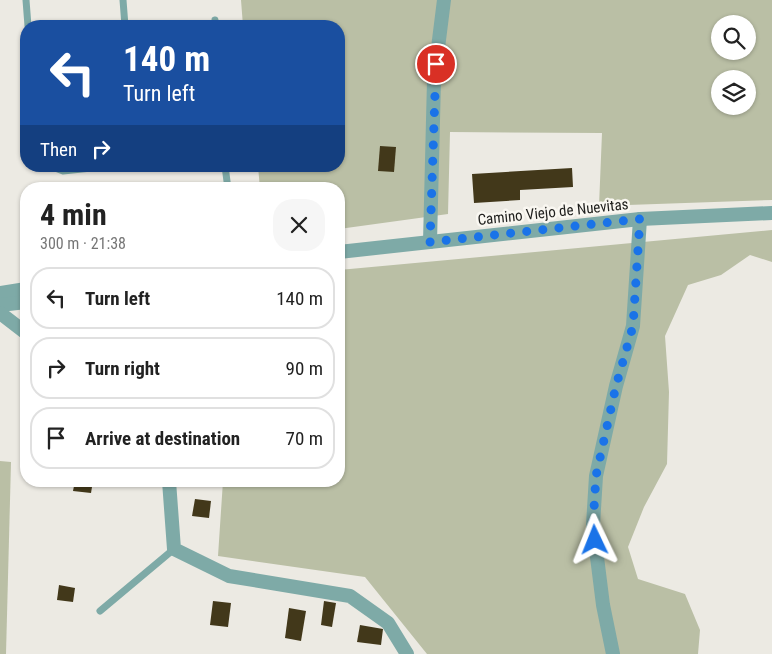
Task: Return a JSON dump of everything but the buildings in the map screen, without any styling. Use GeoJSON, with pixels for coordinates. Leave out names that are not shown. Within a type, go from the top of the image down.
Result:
{"type":"FeatureCollection","features":[{"type":"Feature","properties":{"kind":"street"},"geometry":{"type":"LineString","coordinates":[[430,242],[434,80],[444,0]]}},
{"type":"Feature","properties":{"kind":"street","name":"Camino Viejo de Nuevitas"},"geometry":{"type":"LineString","coordinates":[[345,251],[640,219],[772,213]]}},
{"type":"Feature","properties":{"kind":"street"},"geometry":{"type":"LineString","coordinates":[[613,654],[603,605],[593,525],[596,476],[616,386],[633,326],[640,219]]}},
{"type":"Feature","properties":{"kind":"street"},"geometry":{"type":"LineString","coordinates":[[0,293],[20,290]]}},
{"type":"Feature","properties":{"kind":"street"},"geometry":{"type":"LineString","coordinates":[[0,305],[20,303]]}},
{"type":"Feature","properties":{"kind":"street"},"geometry":{"type":"LineString","coordinates":[[0,313],[20,328]]}},
{"type":"Feature","properties":{"kind":"street"},"geometry":{"type":"LineString","coordinates":[[169,487],[174,549],[229,576],[350,596],[388,623],[407,654]]}},
{"type":"Feature","properties":{"kind":"lane"},"geometry":{"type":"LineString","coordinates":[[26,0],[28,20]]}},
{"type":"Feature","properties":{"kind":"lane"},"geometry":{"type":"LineString","coordinates":[[123,0],[125,20]]}},
{"type":"Feature","properties":{"kind":"lane"},"geometry":{"type":"LineString","coordinates":[[100,611],[174,549]]}},
{"type":"Feature","properties":{"kind":"green space"},"geometry":{"type":"Polygon","coordinates":[[[241,0],[772,0],[772,200],[599,206],[602,133],[450,132],[448,214],[345,228],[345,182],[259,182],[259,172],[345,172],[345,20],[243,20],[241,0]]]}},
{"type":"Feature","properties":{"kind":"green space"},"geometry":{"type":"Polygon","coordinates":[[[772,230],[772,262],[750,255],[721,275],[688,285],[665,336],[669,392],[667,464],[644,507],[628,547],[638,579],[685,594],[700,630],[698,654],[427,654],[365,577],[218,556],[223,487],[345,487],[345,269],[772,230]]]}},
{"type":"Feature","properties":{"kind":"green space"},"geometry":{"type":"Polygon","coordinates":[[[0,461],[11,462],[6,654],[0,654],[0,461]]]}},
{"type":"Feature","properties":{"kind":"route"},"geometry":{"type":"LineString","coordinates":[[436,64],[430,242],[640,219],[633,326],[616,386],[596,476],[593,525],[595,540]]}}]}
